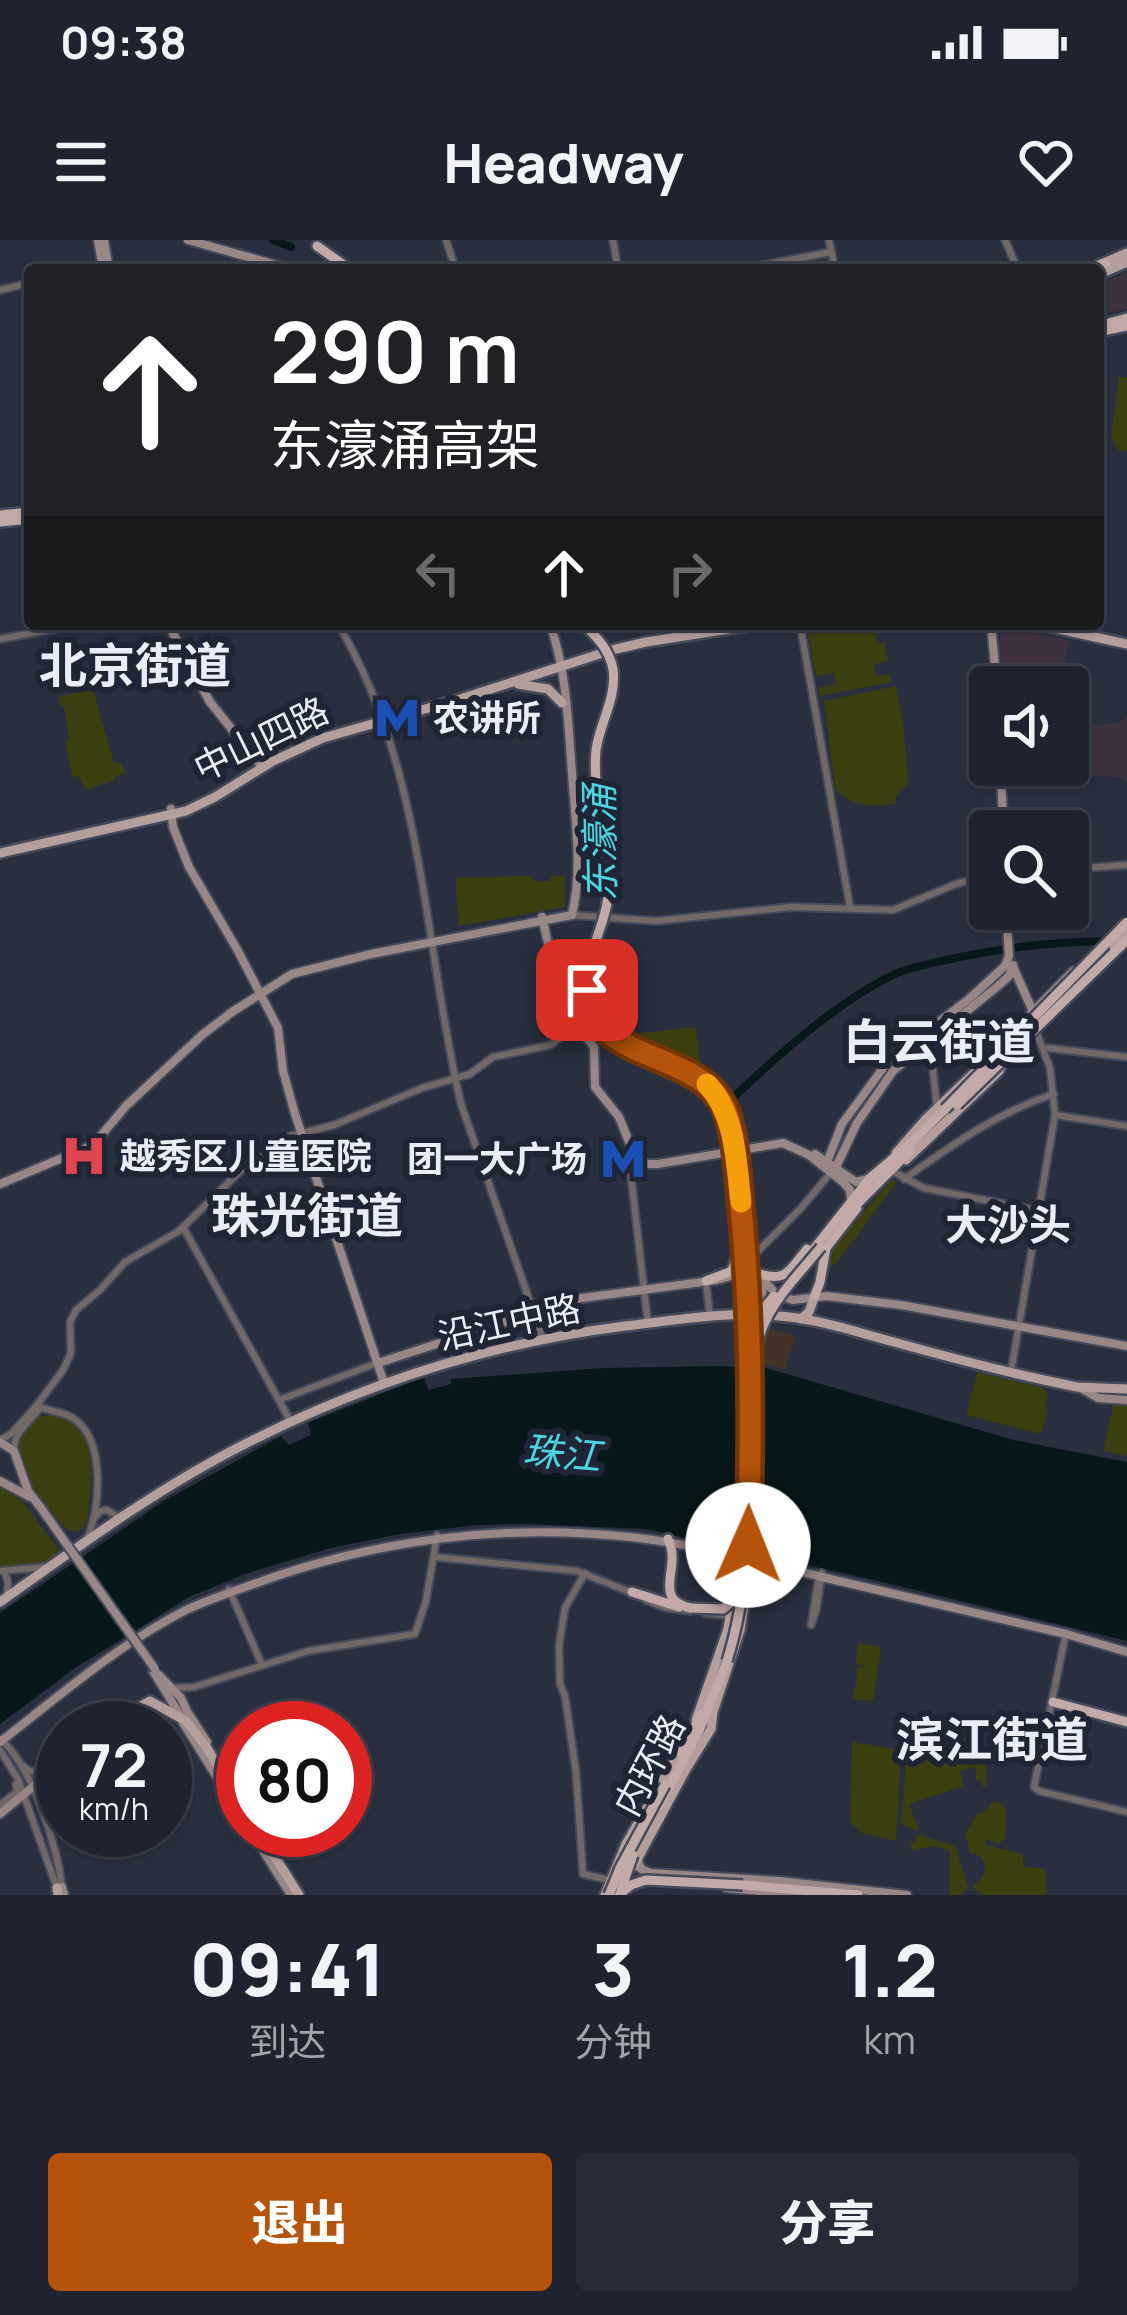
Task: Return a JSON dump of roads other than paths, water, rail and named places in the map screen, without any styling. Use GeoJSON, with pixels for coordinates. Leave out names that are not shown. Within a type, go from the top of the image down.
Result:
{"type":"FeatureCollection","features":[{"type":"Feature","properties":{"kind":"highway"},"geometry":{"type":"LineString","coordinates":[[317,246],[342,264]]}},
{"type":"Feature","properties":{"kind":"highway"},"geometry":{"type":"LineString","coordinates":[[589,630],[605,647],[614,678],[596,763],[607,836],[608,898],[589,957],[587,995],[600,1026],[702,1080],[716,1094],[726,1111],[744,1231],[750,1391],[746,1572],[740,1614],[725,1660]]}},
{"type":"Feature","properties":{"kind":"highway"},"geometry":{"type":"LineString","coordinates":[[590,630],[603,643],[614,678],[596,755],[608,887],[605,913],[588,962],[588,1006],[611,1036],[690,1073],[709,1087],[724,1112],[732,1149],[737,1256],[732,1271],[706,1281]]}},
{"type":"Feature","properties":{"kind":"highway"},"geometry":{"type":"LineString","coordinates":[[943,1110],[1124,934]]}},
{"type":"Feature","properties":{"kind":"highway"},"geometry":{"type":"LineString","coordinates":[[757,1273],[775,1279],[787,1274],[854,1196],[894,1165],[943,1110],[1124,934]]}},
{"type":"Feature","properties":{"kind":"highway"},"geometry":{"type":"LineString","coordinates":[[634,1047],[694,1071],[728,1105],[750,1391]]}},
{"type":"Feature","properties":{"kind":"highway"},"geometry":{"type":"LineString","coordinates":[[746,1414],[756,1348],[767,1318],[873,1182]]}},
{"type":"Feature","properties":{"kind":"highway"},"geometry":{"type":"LineString","coordinates":[[817,1295],[826,1248],[873,1182]]}},
{"type":"Feature","properties":{"kind":"highway"},"geometry":{"type":"LineString","coordinates":[[725,1660],[739,1586],[744,1334],[854,1196]]}},
{"type":"Feature","properties":{"kind":"highway"},"geometry":{"type":"LineString","coordinates":[[669,1541],[673,1552],[669,1591],[678,1605],[691,1608]]}},
{"type":"Feature","properties":{"kind":"highway"},"geometry":{"type":"LineString","coordinates":[[672,1570],[685,1546]]}},
{"type":"Feature","properties":{"kind":"highway"},"geometry":{"type":"LineString","coordinates":[[632,1592],[662,1603],[723,1609],[734,1600],[739,1586]]}},
{"type":"Feature","properties":{"kind":"highway","name":"内环路"},"geometry":{"type":"LineString","coordinates":[[616,1895],[707,1714],[725,1660]]}},
{"type":"Feature","properties":{"kind":"highway","name":"内环路"},"geometry":{"type":"LineString","coordinates":[[616,1895],[620,1868],[686,1742],[700,1734],[725,1660]]}},
{"type":"Feature","properties":{"kind":"highway"},"geometry":{"type":"LineString","coordinates":[[1053,1702],[1127,1722]]}},
{"type":"Feature","properties":{"kind":"highway"},"geometry":{"type":"LineString","coordinates":[[700,1734],[707,1714]]}},
{"type":"Feature","properties":{"kind":"highway"},"geometry":{"type":"LineString","coordinates":[[616,1895],[646,1880],[742,1882],[859,1895]]}},
{"type":"Feature","properties":{"kind":"main road"},"geometry":{"type":"LineString","coordinates":[[188,240],[273,264]]}},
{"type":"Feature","properties":{"kind":"main road"},"geometry":{"type":"LineString","coordinates":[[173,630],[211,695],[260,764]]}},
{"type":"Feature","properties":{"kind":"main road"},"geometry":{"type":"LineString","coordinates":[[551,630],[560,663],[576,826],[572,915]]}},
{"type":"Feature","properties":{"kind":"main road"},"geometry":{"type":"LineString","coordinates":[[560,663],[656,634],[686,630]]}},
{"type":"Feature","properties":{"kind":"main road"},"geometry":{"type":"LineString","coordinates":[[607,649],[718,630]]}},
{"type":"Feature","properties":{"kind":"main road"},"geometry":{"type":"LineString","coordinates":[[992,630],[995,666]]}},
{"type":"Feature","properties":{"kind":"main road"},"geometry":{"type":"LineString","coordinates":[[1068,630],[1127,641]]}},
{"type":"Feature","properties":{"kind":"main road"},"geometry":{"type":"LineString","coordinates":[[1084,630],[1127,641]]}},
{"type":"Feature","properties":{"kind":"main road"},"geometry":{"type":"LineString","coordinates":[[560,663],[571,814],[572,915]]}},
{"type":"Feature","properties":{"kind":"main road","name":"中山四路"},"geometry":{"type":"LineString","coordinates":[[384,718],[560,663]]}},
{"type":"Feature","properties":{"kind":"main road","name":"中山四路"},"geometry":{"type":"LineString","coordinates":[[0,851],[172,813],[317,734],[507,684],[560,663]]}},
{"type":"Feature","properties":{"kind":"main road"},"geometry":{"type":"LineString","coordinates":[[507,684],[541,686],[562,703]]}},
{"type":"Feature","properties":{"kind":"main road"},"geometry":{"type":"LineString","coordinates":[[172,813],[189,866],[283,1031],[286,1067],[302,1133],[387,1382]]}},
{"type":"Feature","properties":{"kind":"main road"},"geometry":{"type":"LineString","coordinates":[[0,1182],[93,1145],[125,1105],[202,1035],[261,991],[301,971],[432,940],[572,915]]}},
{"type":"Feature","properties":{"kind":"main road"},"geometry":{"type":"LineString","coordinates":[[542,919],[566,1004],[597,1044],[597,1082],[624,1119],[638,1158],[659,1160],[784,1139],[856,1181],[873,1182]]}},
{"type":"Feature","properties":{"kind":"main road"},"geometry":{"type":"LineString","coordinates":[[1009,930],[1011,965],[1037,1020]]}},
{"type":"Feature","properties":{"kind":"main road"},"geometry":{"type":"LineString","coordinates":[[894,1165],[926,1143],[999,1071],[1023,1044],[1045,999],[1098,946],[1124,934]]}},
{"type":"Feature","properties":{"kind":"main road"},"geometry":{"type":"LineString","coordinates":[[943,1110],[990,1055],[1103,964],[1124,934]]}},
{"type":"Feature","properties":{"kind":"main road"},"geometry":{"type":"LineString","coordinates":[[999,1071],[1010,1050],[1037,1020],[1124,934]]}},
{"type":"Feature","properties":{"kind":"main road"},"geometry":{"type":"LineString","coordinates":[[1098,946],[1103,964]]}},
{"type":"Feature","properties":{"kind":"main road"},"geometry":{"type":"LineString","coordinates":[[854,1196],[831,1167],[833,1143],[846,1118],[885,1073],[1011,965]]}},
{"type":"Feature","properties":{"kind":"main road"},"geometry":{"type":"LineString","coordinates":[[994,983],[1017,986],[1037,1020]]}},
{"type":"Feature","properties":{"kind":"main road"},"geometry":{"type":"LineString","coordinates":[[1026,994],[1045,999]]}},
{"type":"Feature","properties":{"kind":"main road"},"geometry":{"type":"LineString","coordinates":[[831,1167],[898,1052],[934,1034]]}},
{"type":"Feature","properties":{"kind":"main road"},"geometry":{"type":"LineString","coordinates":[[990,1055],[999,1071]]}},
{"type":"Feature","properties":{"kind":"main road"},"geometry":{"type":"LineString","coordinates":[[973,1073],[984,1087]]}},
{"type":"Feature","properties":{"kind":"main road"},"geometry":{"type":"LineString","coordinates":[[378,1363],[575,1299],[746,1272],[757,1273],[777,1295],[901,1305],[1127,1346]]}},
{"type":"Feature","properties":{"kind":"main road"},"geometry":{"type":"LineString","coordinates":[[748,1314],[764,1297],[757,1273]]}},
{"type":"Feature","properties":{"kind":"main road"},"geometry":{"type":"LineString","coordinates":[[798,1318],[809,1312],[817,1295]]}},
{"type":"Feature","properties":{"kind":"main road"},"geometry":{"type":"LineString","coordinates":[[817,1295],[820,1322]]}},
{"type":"Feature","properties":{"kind":"main road"},"geometry":{"type":"LineString","coordinates":[[798,1318],[804,1309],[799,1299]]}},
{"type":"Feature","properties":{"kind":"main road","name":"沿江中路"},"geometry":{"type":"LineString","coordinates":[[245,1446],[387,1382],[543,1339],[748,1314],[820,1322],[1077,1387]]}},
{"type":"Feature","properties":{"kind":"main road"},"geometry":{"type":"LineString","coordinates":[[1077,1387],[1127,1394]]}},
{"type":"Feature","properties":{"kind":"main road"},"geometry":{"type":"LineString","coordinates":[[1077,1387],[1127,1394]]}},
{"type":"Feature","properties":{"kind":"main road"},"geometry":{"type":"LineString","coordinates":[[0,1441],[14,1451],[28,1491],[177,1701]]}},
{"type":"Feature","properties":{"kind":"main road"},"geometry":{"type":"LineString","coordinates":[[2,1601],[123,1517],[245,1446]]}},
{"type":"Feature","properties":{"kind":"main road"},"geometry":{"type":"LineString","coordinates":[[2,1601],[245,1446]]}},
{"type":"Feature","properties":{"kind":"main road"},"geometry":{"type":"LineString","coordinates":[[0,1480],[27,1493],[40,1509]]}},
{"type":"Feature","properties":{"kind":"main road"},"geometry":{"type":"LineString","coordinates":[[1,1741],[134,1640],[229,1590],[338,1557],[437,1537],[545,1533],[669,1541],[1127,1650]]}},
{"type":"Feature","properties":{"kind":"main road"},"geometry":{"type":"LineString","coordinates":[[669,1541],[745,1557]]}},
{"type":"Feature","properties":{"kind":"main road"},"geometry":{"type":"LineString","coordinates":[[700,1734],[712,1727],[731,1663],[745,1557]]}},
{"type":"Feature","properties":{"kind":"main road"},"geometry":{"type":"LineString","coordinates":[[616,1895],[635,1878],[641,1850],[685,1771],[722,1650],[737,1617]]}},
{"type":"Feature","properties":{"kind":"main road"},"geometry":{"type":"LineString","coordinates":[[154,1670],[172,1701]]}},
{"type":"Feature","properties":{"kind":"main road"},"geometry":{"type":"LineString","coordinates":[[150,1701],[159,1682]]}},
{"type":"Feature","properties":{"kind":"main road"},"geometry":{"type":"LineString","coordinates":[[192,1728],[216,1764]]}},
{"type":"Feature","properties":{"kind":"main road"},"geometry":{"type":"LineString","coordinates":[[192,1730],[216,1767]]}},
{"type":"Feature","properties":{"kind":"main road"},"geometry":{"type":"LineString","coordinates":[[616,1895],[610,1880],[628,1840],[686,1742]]}},
{"type":"Feature","properties":{"kind":"main road"},"geometry":{"type":"LineString","coordinates":[[0,1810],[36,1782]]}},
{"type":"Feature","properties":{"kind":"main road"},"geometry":{"type":"LineString","coordinates":[[628,1840],[632,1849],[641,1850]]}},
{"type":"Feature","properties":{"kind":"main road"},"geometry":{"type":"LineString","coordinates":[[628,1840],[635,1878]]}},
{"type":"Feature","properties":{"kind":"main road"},"geometry":{"type":"LineString","coordinates":[[641,1850],[638,1866],[645,1872],[907,1895]]}},
{"type":"Feature","properties":{"kind":"main road"},"geometry":{"type":"LineString","coordinates":[[273,1857],[297,1895]]}},
{"type":"Feature","properties":{"kind":"main road"},"geometry":{"type":"LineString","coordinates":[[616,1895],[635,1878],[662,1874]]}},
{"type":"Feature","properties":{"kind":"main road"},"geometry":{"type":"LineString","coordinates":[[635,1878],[811,1893]]}},
{"type":"Feature","properties":{"kind":"street"},"geometry":{"type":"LineString","coordinates":[[829,240],[834,264]]}},
{"type":"Feature","properties":{"kind":"street"},"geometry":{"type":"LineString","coordinates":[[769,264],[831,252]]}},
{"type":"Feature","properties":{"kind":"street"},"geometry":{"type":"LineString","coordinates":[[0,639],[49,630]]}},
{"type":"Feature","properties":{"kind":"street"},"geometry":{"type":"LineString","coordinates":[[342,630],[384,718],[411,827],[454,1078],[543,1339]]}},
{"type":"Feature","properties":{"kind":"street"},"geometry":{"type":"LineString","coordinates":[[803,630],[850,908]]}},
{"type":"Feature","properties":{"kind":"street"},"geometry":{"type":"LineString","coordinates":[[1089,868],[1127,865]]}},
{"type":"Feature","properties":{"kind":"street"},"geometry":{"type":"LineString","coordinates":[[572,915],[662,921],[780,907],[892,910],[969,881]]}},
{"type":"Feature","properties":{"kind":"street"},"geometry":{"type":"LineString","coordinates":[[1011,1372],[1057,1115],[1050,1061],[1037,1020]]}},
{"type":"Feature","properties":{"kind":"street"},"geometry":{"type":"LineString","coordinates":[[14,1451],[19,1432],[70,1358],[74,1312],[128,1260],[184,1229],[266,1150],[428,1085],[474,1072],[493,1057],[551,1045],[577,1023]]}},
{"type":"Feature","properties":{"kind":"street"},"geometry":{"type":"LineString","coordinates":[[934,1034],[932,1076],[943,1110]]}},
{"type":"Feature","properties":{"kind":"street"},"geometry":{"type":"LineString","coordinates":[[1023,1044],[1127,1057]]}},
{"type":"Feature","properties":{"kind":"street"},"geometry":{"type":"LineString","coordinates":[[1050,1061],[1069,1051]]}},
{"type":"Feature","properties":{"kind":"street"},"geometry":{"type":"LineString","coordinates":[[1050,1061],[1057,1115]]}},
{"type":"Feature","properties":{"kind":"street"},"geometry":{"type":"LineString","coordinates":[[904,1179],[992,1120],[1054,1094]]}},
{"type":"Feature","properties":{"kind":"street"},"geometry":{"type":"LineString","coordinates":[[1057,1115],[1127,1126]]}},
{"type":"Feature","properties":{"kind":"street"},"geometry":{"type":"LineString","coordinates":[[833,1143],[838,1151],[845,1147]]}},
{"type":"Feature","properties":{"kind":"street"},"geometry":{"type":"LineString","coordinates":[[638,1158],[630,1163],[630,1172],[648,1324]]}},
{"type":"Feature","properties":{"kind":"street"},"geometry":{"type":"LineString","coordinates":[[894,1165],[904,1179],[924,1188],[1042,1211]]}},
{"type":"Feature","properties":{"kind":"street"},"geometry":{"type":"LineString","coordinates":[[728,1278],[802,1207],[831,1167]]}},
{"type":"Feature","properties":{"kind":"street"},"geometry":{"type":"LineString","coordinates":[[184,1229],[291,1422]]}},
{"type":"Feature","properties":{"kind":"street"},"geometry":{"type":"LineString","coordinates":[[706,1281],[710,1317]]}},
{"type":"Feature","properties":{"kind":"street"},"geometry":{"type":"LineString","coordinates":[[279,1400],[378,1363]]}},
{"type":"Feature","properties":{"kind":"street"},"geometry":{"type":"LineString","coordinates":[[0,1441],[39,1406]]}},
{"type":"Feature","properties":{"kind":"street"},"geometry":{"type":"LineString","coordinates":[[39,1406],[75,1419],[86,1432],[95,1455],[94,1520]]}},
{"type":"Feature","properties":{"kind":"street"},"geometry":{"type":"LineString","coordinates":[[97,1494],[111,1512]]}},
{"type":"Feature","properties":{"kind":"street"},"geometry":{"type":"LineString","coordinates":[[85,1542],[100,1510],[123,1517]]}},
{"type":"Feature","properties":{"kind":"street"},"geometry":{"type":"LineString","coordinates":[[172,1688],[194,1687],[316,1649],[417,1632],[437,1537]]}},
{"type":"Feature","properties":{"kind":"street"},"geometry":{"type":"LineString","coordinates":[[435,1557],[584,1573],[663,1607],[737,1617]]}},
{"type":"Feature","properties":{"kind":"street"},"geometry":{"type":"LineString","coordinates":[[2,1601],[8,1585],[3,1572],[50,1566]]}},
{"type":"Feature","properties":{"kind":"street"},"geometry":{"type":"LineString","coordinates":[[584,1573],[565,1608],[560,1684],[576,1772],[583,1874],[610,1880]]}},
{"type":"Feature","properties":{"kind":"street"},"geometry":{"type":"LineString","coordinates":[[821,1576],[811,1625],[821,1576]]}},
{"type":"Feature","properties":{"kind":"street"},"geometry":{"type":"LineString","coordinates":[[229,1590],[262,1665]]}},
{"type":"Feature","properties":{"kind":"street"},"geometry":{"type":"LineString","coordinates":[[1066,1632],[1034,1787],[1127,1812]]}},
{"type":"Feature","properties":{"kind":"street"},"geometry":{"type":"LineString","coordinates":[[187,1701],[194,1687]]}},
{"type":"Feature","properties":{"kind":"street"},"geometry":{"type":"LineString","coordinates":[[1,1741],[16,1766],[60,1891]]}},
{"type":"Feature","properties":{"kind":"street"},"geometry":{"type":"LineString","coordinates":[[16,1766],[36,1772]]}},
{"type":"Feature","properties":{"kind":"street"},"geometry":{"type":"LineString","coordinates":[[16,1766],[23,1790]]}},
{"type":"Feature","properties":{"kind":"water","name":"珠江"},"geometry":{"type":"Polygon","coordinates":[[[718,1366],[766,1368],[1014,1440],[1127,1462],[1127,1641],[646,1529],[477,1525],[331,1548],[189,1597],[75,1668],[0,1724],[0,1613],[164,1501],[281,1436],[289,1445],[311,1435],[308,1423],[424,1377],[428,1390],[451,1384],[451,1379],[718,1366]]]}},
{"type":"Feature","properties":{"kind":"waterway","name":"东濠涌"},"geometry":{"type":"LineString","coordinates":[[273,240],[291,247]]}},
{"type":"Feature","properties":{"kind":"waterway"},"geometry":{"type":"LineString","coordinates":[[725,1105],[826,1017],[898,973],[1002,950],[1111,941]]}},
{"type":"Feature","properties":{"kind":"waterway","name":"东濠涌"},"geometry":{"type":"LineString","coordinates":[[617,1035],[680,1064]]}},
{"type":"Feature","properties":{"kind":"waterway","name":"东濠涌"},"geometry":{"type":"LineString","coordinates":[[730,1136],[737,1187]]}},
{"type":"Feature","properties":{"kind":"place","name":"农讲所"},"geometry":{"type":"Point","coordinates":[397,718]}},
{"type":"Feature","properties":{"kind":"place","name":"越秀区儿童医院"},"geometry":{"type":"Point","coordinates":[84,1156]}},
{"type":"Feature","properties":{"kind":"place","name":"团一大广场"},"geometry":{"type":"Point","coordinates":[623,1159]}},
{"type":"Feature","properties":{"kind":"district","name":"北京街道"},"geometry":{"type":"Point","coordinates":[135,666]}},
{"type":"Feature","properties":{"kind":"district","name":"白云街道"},"geometry":{"type":"Point","coordinates":[939,1042]}},
{"type":"Feature","properties":{"kind":"district","name":"珠光街道"},"geometry":{"type":"Point","coordinates":[307,1216]}},
{"type":"Feature","properties":{"kind":"district","name":"大沙头"},"geometry":{"type":"Point","coordinates":[1008,1225]}},
{"type":"Feature","properties":{"kind":"district","name":"滨江街道"},"geometry":{"type":"Point","coordinates":[992,1740]}}]}
